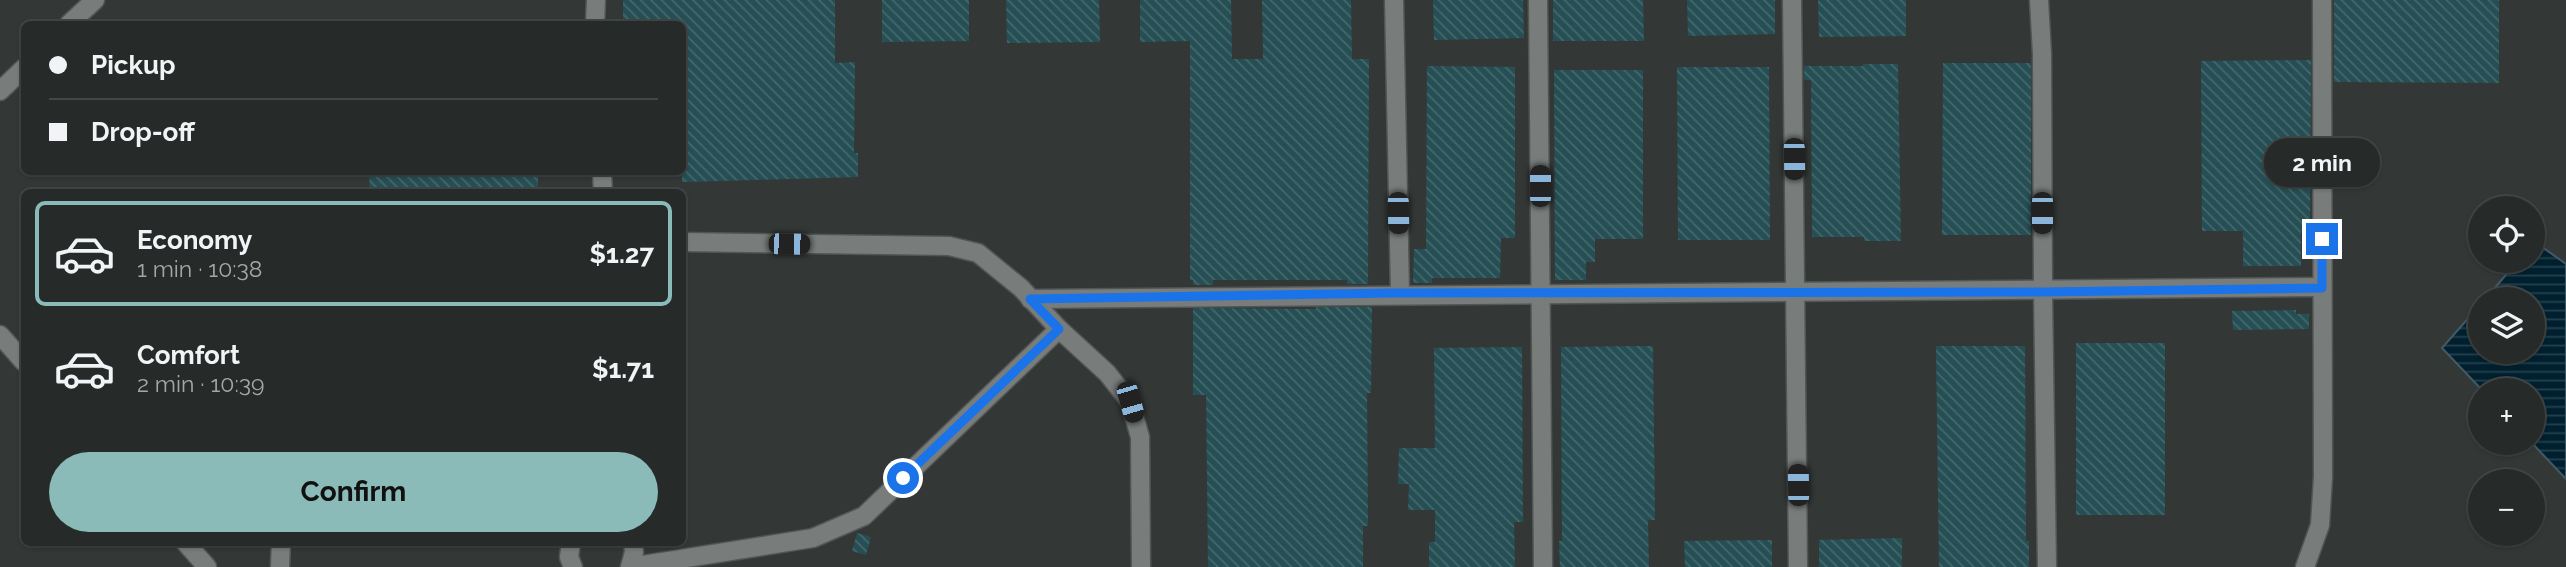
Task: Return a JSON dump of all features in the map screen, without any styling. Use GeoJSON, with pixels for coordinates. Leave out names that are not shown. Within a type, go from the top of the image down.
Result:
{"type":"FeatureCollection","features":[{"type":"Feature","properties":{"kind":"lane"},"geometry":{"type":"LineString","coordinates":[[72,21],[95,0]]}},
{"type":"Feature","properties":{"kind":"lane"},"geometry":{"type":"LineString","coordinates":[[596,0],[596,21]]}},
{"type":"Feature","properties":{"kind":"lane"},"geometry":{"type":"LineString","coordinates":[[1394,0],[1400,293]]}},
{"type":"Feature","properties":{"kind":"lane"},"geometry":{"type":"LineString","coordinates":[[1538,0],[1543,567]]}},
{"type":"Feature","properties":{"kind":"lane"},"geometry":{"type":"LineString","coordinates":[[1792,0],[1798,567]]}},
{"type":"Feature","properties":{"kind":"lane"},"geometry":{"type":"LineString","coordinates":[[2039,0],[2042,54],[2047,567]]}},
{"type":"Feature","properties":{"kind":"lane"},"geometry":{"type":"LineString","coordinates":[[2305,567],[2320,525],[2323,477],[2322,0]]}},
{"type":"Feature","properties":{"kind":"lane"},"geometry":{"type":"LineString","coordinates":[[0,91],[21,71]]}},
{"type":"Feature","properties":{"kind":"lane"},"geometry":{"type":"LineString","coordinates":[[686,242],[948,246],[978,253],[1107,373],[1130,402],[1140,437],[1142,567]]}},
{"type":"Feature","properties":{"kind":"lane"},"geometry":{"type":"LineString","coordinates":[[1030,299],[1400,293],[2043,292],[2322,288]]}},
{"type":"Feature","properties":{"kind":"lane"},"geometry":{"type":"LineString","coordinates":[[633,546],[630,567],[813,538],[864,516],[1059,329]]}},
{"type":"Feature","properties":{"kind":"lane"},"geometry":{"type":"LineString","coordinates":[[0,335],[21,359]]}},
{"type":"Feature","properties":{"kind":"lane"},"geometry":{"type":"LineString","coordinates":[[189,546],[207,567]]}},
{"type":"Feature","properties":{"kind":"lane"},"geometry":{"type":"LineString","coordinates":[[280,567],[281,546]]}},
{"type":"Feature","properties":{"kind":"lane"},"geometry":{"type":"LineString","coordinates":[[570,546],[569,557],[573,567]]}},
{"type":"Feature","properties":{"kind":"water"},"geometry":{"type":"Polygon","coordinates":[[[2545,249],[2566,264],[2566,479],[2543,455],[2545,378],[2471,378],[2442,348],[2468,319],[2468,364],[2545,364],[2545,287],[2495,287],[2508,273],[2545,273],[2545,249]]]}},
{"type":"Feature","properties":{"kind":"building"},"geometry":{"type":"Polygon","coordinates":[[[623,0],[835,0],[835,63],[855,62],[854,153],[858,153],[858,177],[682,182],[682,175],[686,175],[686,21],[623,21],[623,0]]]}},
{"type":"Feature","properties":{"kind":"building"},"geometry":{"type":"Polygon","coordinates":[[[882,0],[969,0],[969,41],[882,42],[882,0]]]}},
{"type":"Feature","properties":{"kind":"building"},"geometry":{"type":"Polygon","coordinates":[[[1006,0],[1099,0],[1100,42],[1007,43],[1006,0]]]}},
{"type":"Feature","properties":{"kind":"building"},"geometry":{"type":"Polygon","coordinates":[[[1140,0],[1231,0],[1232,59],[1263,59],[1262,0],[1351,0],[1352,59],[1369,59],[1368,284],[1347,284],[1347,280],[1213,280],[1213,285],[1193,285],[1193,280],[1190,280],[1190,41],[1140,42],[1140,0]]]}},
{"type":"Feature","properties":{"kind":"building"},"geometry":{"type":"Polygon","coordinates":[[[1433,0],[1523,0],[1524,38],[1434,40],[1433,0]]]}},
{"type":"Feature","properties":{"kind":"building"},"geometry":{"type":"Polygon","coordinates":[[[1553,0],[1643,0],[1644,41],[1553,41],[1553,0]]]}},
{"type":"Feature","properties":{"kind":"building"},"geometry":{"type":"Polygon","coordinates":[[[1687,0],[1775,0],[1775,34],[1688,36],[1687,0]]]}},
{"type":"Feature","properties":{"kind":"building"},"geometry":{"type":"Polygon","coordinates":[[[1818,0],[1906,0],[1906,36],[1819,37],[1818,0]]]}},
{"type":"Feature","properties":{"kind":"building"},"geometry":{"type":"Polygon","coordinates":[[[2334,0],[2499,0],[2499,83],[2334,82],[2334,0]]]}},
{"type":"Feature","properties":{"kind":"building"},"geometry":{"type":"Polygon","coordinates":[[[2311,60],[2310,231],[2301,231],[2301,266],[2243,266],[2243,231],[2202,231],[2201,61],[2311,60]]]}},
{"type":"Feature","properties":{"kind":"building"},"geometry":{"type":"Polygon","coordinates":[[[1943,63],[2031,63],[2031,235],[1942,235],[1943,63]]]}},
{"type":"Feature","properties":{"kind":"building"},"geometry":{"type":"Polygon","coordinates":[[[1898,64],[1901,241],[1864,241],[1864,237],[1812,237],[1811,80],[1804,80],[1804,66],[1898,64]]]}},
{"type":"Feature","properties":{"kind":"building"},"geometry":{"type":"Polygon","coordinates":[[[1427,66],[1515,67],[1515,238],[1501,238],[1500,278],[1432,278],[1432,283],[1413,283],[1414,249],[1426,249],[1427,66]]]}},
{"type":"Feature","properties":{"kind":"building"},"geometry":{"type":"Polygon","coordinates":[[[1677,67],[1769,67],[1770,240],[1678,240],[1677,67]]]}},
{"type":"Feature","properties":{"kind":"building"},"geometry":{"type":"Polygon","coordinates":[[[1554,70],[1643,70],[1643,239],[1595,239],[1595,262],[1586,262],[1586,280],[1555,280],[1554,70]]]}},
{"type":"Feature","properties":{"kind":"building"},"geometry":{"type":"Polygon","coordinates":[[[369,175],[538,175],[538,189],[370,189],[369,175]]]}},
{"type":"Feature","properties":{"kind":"building"},"geometry":{"type":"Polygon","coordinates":[[[1372,307],[1371,393],[1367,393],[1368,526],[1363,526],[1363,567],[1208,567],[1206,395],[1193,395],[1193,308],[1372,307]]]}},
{"type":"Feature","properties":{"kind":"building"},"geometry":{"type":"Polygon","coordinates":[[[2296,310],[2296,314],[2309,314],[2309,329],[2233,330],[2232,311],[2296,310]]]}},
{"type":"Feature","properties":{"kind":"building"},"geometry":{"type":"Polygon","coordinates":[[[2076,343],[2165,343],[2165,515],[2076,515],[2076,343]]]}},
{"type":"Feature","properties":{"kind":"building"},"geometry":{"type":"Polygon","coordinates":[[[1653,346],[1655,520],[1648,520],[1649,567],[1560,567],[1561,347],[1653,346]]]}},
{"type":"Feature","properties":{"kind":"building"},"geometry":{"type":"Polygon","coordinates":[[[1936,346],[2025,346],[2026,541],[2029,541],[2029,567],[1939,567],[1936,346]]]}},
{"type":"Feature","properties":{"kind":"building"},"geometry":{"type":"Polygon","coordinates":[[[1522,347],[1523,522],[1514,522],[1515,567],[1429,567],[1429,542],[1435,542],[1435,510],[1408,510],[1409,484],[1398,484],[1399,448],[1435,448],[1434,348],[1522,347]]]}},
{"type":"Feature","properties":{"kind":"building"},"geometry":{"type":"Polygon","coordinates":[[[857,533],[871,537],[866,555],[852,551],[857,533]]]}},
{"type":"Feature","properties":{"kind":"building"},"geometry":{"type":"Polygon","coordinates":[[[1902,538],[1902,567],[1819,567],[1819,540],[1902,538]]]}},
{"type":"Feature","properties":{"kind":"building"},"geometry":{"type":"Polygon","coordinates":[[[1772,540],[1772,567],[1685,567],[1684,541],[1772,540]]]}},
{"type":"Feature","properties":{"kind":"route"},"geometry":{"type":"LineString","coordinates":[[903,478],[1059,329],[1030,299],[1391,293],[2043,292],[2322,288],[2322,239]]}}]}
